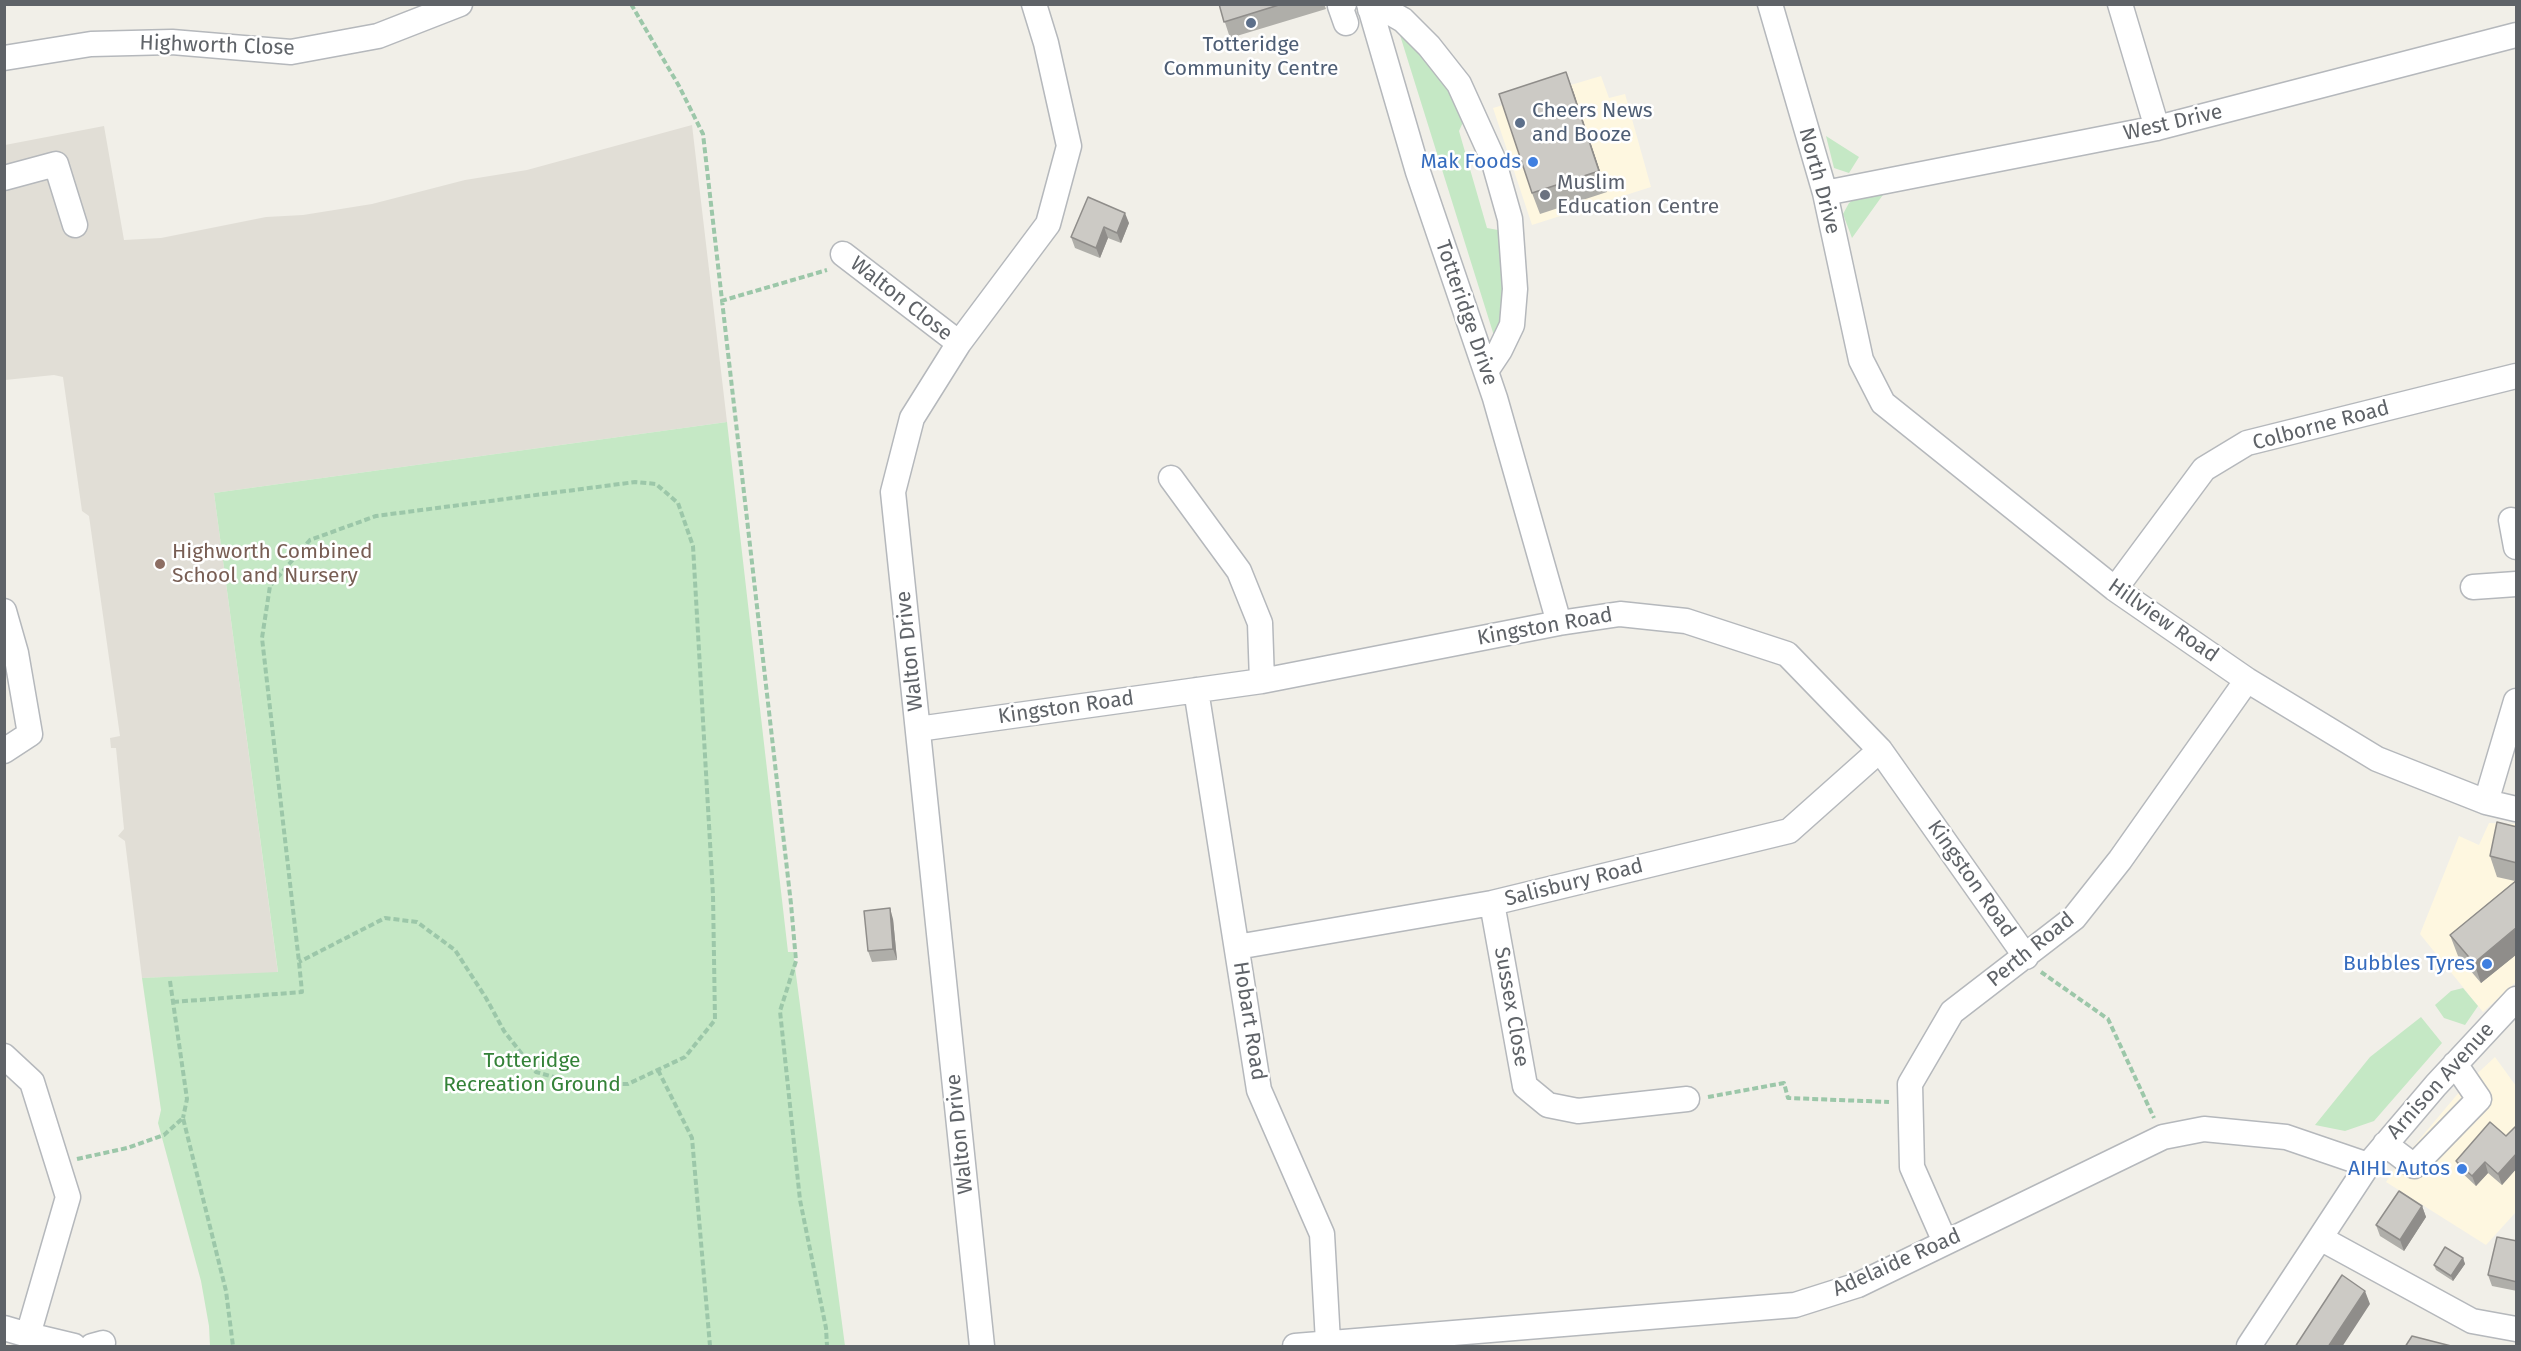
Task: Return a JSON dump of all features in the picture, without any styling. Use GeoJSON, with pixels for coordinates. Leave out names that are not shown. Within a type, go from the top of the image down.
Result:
{"type":"FeatureCollection","features":[{"type":"Feature","properties":{"kind":"street","name":"Highworth Close"},"geometry":{"type":"LineString","coordinates":[[4,58],[91,44],[172,42],[291,52],[378,36],[460,4]]}},
{"type":"Feature","properties":{"kind":"street","name":"Walton Drive"},"geometry":{"type":"LineString","coordinates":[[982,1347],[893,492],[912,418],[959,343],[1048,224],[1069,146],[1046,43],[1034,4]]}},
{"type":"Feature","properties":{"kind":"street","name":"North Drive"},"geometry":{"type":"LineString","coordinates":[[1770,4],[1825,193],[1861,360]]}},
{"type":"Feature","properties":{"kind":"street"},"geometry":{"type":"LineString","coordinates":[[2120,4],[2157,128]]}},
{"type":"Feature","properties":{"kind":"street"},"geometry":{"type":"LineString","coordinates":[[1369,7],[1384,9],[1403,20],[1429,46],[1459,84],[1493,159],[1510,219],[1515,289],[1512,325],[1500,350],[1486,371]]}},
{"type":"Feature","properties":{"kind":"street","name":"Totteridge Drive"},"geometry":{"type":"LineString","coordinates":[[1369,7],[1418,172],[1486,371],[1559,623]]}},
{"type":"Feature","properties":{"kind":"street","name":"West Drive"},"geometry":{"type":"LineString","coordinates":[[1825,193],[2157,128],[2517,35]]}},
{"type":"Feature","properties":{"kind":"street"},"geometry":{"type":"LineString","coordinates":[[4,178],[56,164],[75,225]]}},
{"type":"Feature","properties":{"kind":"street","name":"Walton Close"},"geometry":{"type":"LineString","coordinates":[[848,258],[959,343]]}},
{"type":"Feature","properties":{"kind":"street","name":"Hillview Road"},"geometry":{"type":"LineString","coordinates":[[1861,360],[1882,403],[2115,589],[2247,680],[2377,759],[2486,802],[2517,809]]}},
{"type":"Feature","properties":{"kind":"street","name":"Colborne Road"},"geometry":{"type":"LineString","coordinates":[[2115,589],[2204,469],[2247,443],[2517,375]]}},
{"type":"Feature","properties":{"kind":"street"},"geometry":{"type":"LineString","coordinates":[[1171,478],[1239,572],[1260,624],[1262,681]]}},
{"type":"Feature","properties":{"kind":"street"},"geometry":{"type":"LineString","coordinates":[[2511,520],[2517,548]]}},
{"type":"Feature","properties":{"kind":"street"},"geometry":{"type":"LineString","coordinates":[[2473,587],[2517,584]]}},
{"type":"Feature","properties":{"kind":"street"},"geometry":{"type":"LineString","coordinates":[[4,611],[16,653],[30,734],[4,751]]}},
{"type":"Feature","properties":{"kind":"street","name":"Kingston Road"},"geometry":{"type":"LineString","coordinates":[[918,729],[1262,681],[1559,623],[1620,614],[1686,621],[1787,654],[1880,750],[2024,958]]}},
{"type":"Feature","properties":{"kind":"street","name":"Perth Road"},"geometry":{"type":"LineString","coordinates":[[1945,1242],[1912,1167],[1910,1084],[1952,1012],[2074,918],[2120,860],[2247,680]]}},
{"type":"Feature","properties":{"kind":"street","name":"Hobart Road"},"geometry":{"type":"LineString","coordinates":[[1196,690],[1259,1090],[1322,1234],[1328,1342]]}},
{"type":"Feature","properties":{"kind":"street"},"geometry":{"type":"LineString","coordinates":[[2486,802],[2517,701]]}},
{"type":"Feature","properties":{"kind":"street","name":"Salisbury Road"},"geometry":{"type":"LineString","coordinates":[[1237,947],[1492,903],[1789,831],[1880,750]]}},
{"type":"Feature","properties":{"kind":"street","name":"Sussex Close"},"geometry":{"type":"LineString","coordinates":[[1492,903],[1526,1086],[1548,1105],[1578,1111],[1687,1099]]}},
{"type":"Feature","properties":{"kind":"street","name":"Arnison Avenue"},"geometry":{"type":"LineString","coordinates":[[2249,1347],[2368,1165],[2455,1064],[2517,999]]}},
{"type":"Feature","properties":{"kind":"street"},"geometry":{"type":"LineString","coordinates":[[4,1056],[33,1082],[68,1197],[28,1335]]}},
{"type":"Feature","properties":{"kind":"street"},"geometry":{"type":"LineString","coordinates":[[2385,1144],[2414,1166],[2479,1099],[2455,1064]]}},
{"type":"Feature","properties":{"kind":"street","name":"Adelaide Road"},"geometry":{"type":"LineString","coordinates":[[1295,1347],[1328,1342],[1795,1305],[1858,1285],[2163,1137],[2204,1129],[2286,1137],[2368,1165]]}},
{"type":"Feature","properties":{"kind":"street"},"geometry":{"type":"LineString","coordinates":[[2320,1238],[2472,1321],[2517,1329]]}},
{"type":"Feature","properties":{"kind":"street"},"geometry":{"type":"LineString","coordinates":[[4,1328],[74,1347]]}},
{"type":"Feature","properties":{"kind":"path"},"geometry":{"type":"LineString","coordinates":[[631,4],[679,86],[703,134],[796,961],[780,1011],[800,1200],[826,1328],[827,1347]]}},
{"type":"Feature","properties":{"kind":"path"},"geometry":{"type":"LineString","coordinates":[[721,301],[848,258]]}},
{"type":"Feature","properties":{"kind":"path"},"geometry":{"type":"LineString","coordinates":[[173,1002],[302,992],[262,638],[270,586],[310,540],[376,516],[635,482],[656,484],[678,503],[693,546],[713,895],[715,1020],[685,1058],[628,1084],[579,1084],[536,1072],[504,1031],[486,998],[454,950],[417,922],[385,918],[299,962]]}},
{"type":"Feature","properties":{"kind":"path"},"geometry":{"type":"LineString","coordinates":[[2024,958],[2108,1019],[2163,1137]]}},
{"type":"Feature","properties":{"kind":"path"},"geometry":{"type":"LineString","coordinates":[[170,981],[187,1099],[183,1118],[226,1292],[233,1347]]}},
{"type":"Feature","properties":{"kind":"path"},"geometry":{"type":"LineString","coordinates":[[658,1070],[692,1138],[710,1347]]}},
{"type":"Feature","properties":{"kind":"path"},"geometry":{"type":"LineString","coordinates":[[1687,1099],[1784,1083],[1788,1098],[1911,1102]]}},
{"type":"Feature","properties":{"kind":"path"},"geometry":{"type":"LineString","coordinates":[[58,1163],[127,1148],[164,1135],[183,1118]]}},
{"type":"Feature","properties":{"kind":"shaded area"},"geometry":{"type":"Polygon","coordinates":[[[1601,76],[1609,98],[1625,94],[1651,187],[1532,225],[1493,108],[1601,76]]]}},
{"type":"Feature","properties":{"kind":"shaded area","name":"Highworth Combined School and Nursery"},"geometry":{"type":"Polygon","coordinates":[[[692,125],[727,422],[214,493],[278,973],[142,978],[125,841],[118,836],[124,829],[116,748],[111,748],[110,738],[120,736],[89,516],[82,511],[63,377],[54,375],[5,380],[5,145],[104,126],[124,240],[161,238],[266,217],[303,215],[372,204],[465,180],[527,170],[692,125]]]}},
{"type":"Feature","properties":{"kind":"shaded area"},"geometry":{"type":"Polygon","coordinates":[[[2489,823],[2516,824],[2516,982],[2483,1012],[2420,934],[2459,836],[2479,845],[2489,823]]]}},
{"type":"Feature","properties":{"kind":"shaded area"},"geometry":{"type":"Polygon","coordinates":[[[2495,1057],[2516,1086],[2516,1212],[2486,1245],[2386,1182],[2466,1084],[2495,1057]]]}},
{"type":"Feature","properties":{"kind":"green space"},"geometry":{"type":"Polygon","coordinates":[[[1405,28],[1456,93],[1464,120],[1459,131],[1487,228],[1498,230],[1504,239],[1509,332],[1495,339],[1399,32],[1405,28]]]}},
{"type":"Feature","properties":{"kind":"green space"},"geometry":{"type":"Polygon","coordinates":[[[1826,136],[1859,157],[1849,173],[1834,168],[1826,136]]]}},
{"type":"Feature","properties":{"kind":"green space"},"geometry":{"type":"Polygon","coordinates":[[[1885,192],[1852,238],[1843,214],[1849,203],[1859,195],[1885,192]]]}},
{"type":"Feature","properties":{"kind":"green space","name":"Totteridge Recreation Ground"},"geometry":{"type":"Polygon","coordinates":[[[727,422],[788,952],[793,952],[845,1346],[210,1346],[201,1281],[158,1123],[161,1110],[142,978],[278,972],[214,493],[727,422]]]}},
{"type":"Feature","properties":{"kind":"green space"},"geometry":{"type":"Polygon","coordinates":[[[2463,988],[2478,1006],[2465,1025],[2444,1018],[2435,1005],[2451,991],[2463,988]]]}},
{"type":"Feature","properties":{"kind":"green space"},"geometry":{"type":"Polygon","coordinates":[[[2421,1017],[2442,1043],[2374,1121],[2345,1131],[2315,1125],[2370,1057],[2421,1017]]]}},
{"type":"Feature","properties":{"kind":"building"},"geometry":{"type":"Polygon","coordinates":[[[1219,4],[1282,4],[1224,22],[1219,4]]]}},
{"type":"Feature","properties":{"kind":"building"},"geometry":{"type":"Polygon","coordinates":[[[1566,72],[1599,171],[1532,193],[1499,94],[1566,72]]]}},
{"type":"Feature","properties":{"kind":"building"},"geometry":{"type":"Polygon","coordinates":[[[1088,197],[1125,213],[1117,233],[1104,227],[1096,248],[1071,237],[1088,197]]]}},
{"type":"Feature","properties":{"kind":"building"},"geometry":{"type":"Polygon","coordinates":[[[2497,822],[2517,827],[2517,863],[2490,856],[2497,822]]]}},
{"type":"Feature","properties":{"kind":"building"},"geometry":{"type":"Polygon","coordinates":[[[2517,880],[2517,927],[2474,963],[2450,935],[2517,880]]]}},
{"type":"Feature","properties":{"kind":"building"},"geometry":{"type":"Polygon","coordinates":[[[890,908],[893,949],[868,951],[864,911],[890,908]]]}},
{"type":"Feature","properties":{"kind":"building"},"geometry":{"type":"Polygon","coordinates":[[[2490,1122],[2506,1136],[2517,1125],[2517,1153],[2498,1174],[2485,1162],[2472,1176],[2456,1161],[2490,1122]]]}},
{"type":"Feature","properties":{"kind":"building"},"geometry":{"type":"Polygon","coordinates":[[[2399,1191],[2422,1206],[2400,1240],[2376,1225],[2399,1191]]]}},
{"type":"Feature","properties":{"kind":"building"},"geometry":{"type":"Polygon","coordinates":[[[2497,1237],[2517,1241],[2517,1282],[2488,1275],[2497,1237]]]}},
{"type":"Feature","properties":{"kind":"building"},"geometry":{"type":"Polygon","coordinates":[[[2445,1247],[2463,1258],[2451,1276],[2434,1265],[2445,1247]]]}},
{"type":"Feature","properties":{"kind":"building"},"geometry":{"type":"Polygon","coordinates":[[[2342,1275],[2365,1291],[2328,1347],[2295,1347],[2342,1275]]]}},
{"type":"Feature","properties":{"kind":"building"},"geometry":{"type":"Polygon","coordinates":[[[2412,1336],[2455,1347],[2405,1347],[2412,1336]]]}},
{"type":"Feature","properties":{"kind":"place","name":"Totteridge Community Centre"},"geometry":{"type":"Point","coordinates":[1251,23]}},
{"type":"Feature","properties":{"kind":"place","name":"Cheers News and Booze"},"geometry":{"type":"Point","coordinates":[1520,123]}},
{"type":"Feature","properties":{"kind":"place","name":"Mak Foods"},"geometry":{"type":"Point","coordinates":[1533,162]}},
{"type":"Feature","properties":{"kind":"place","name":"Muslim Education Centre"},"geometry":{"type":"Point","coordinates":[1545,195]}},
{"type":"Feature","properties":{"kind":"place","name":"Highworth Combined School and Nursery"},"geometry":{"type":"Point","coordinates":[160,564]}},
{"type":"Feature","properties":{"kind":"place","name":"Bubbles Tyres"},"geometry":{"type":"Point","coordinates":[2487,964]}},
{"type":"Feature","properties":{"kind":"place","name":"AIHL Autos"},"geometry":{"type":"Point","coordinates":[2462,1169]}}]}
